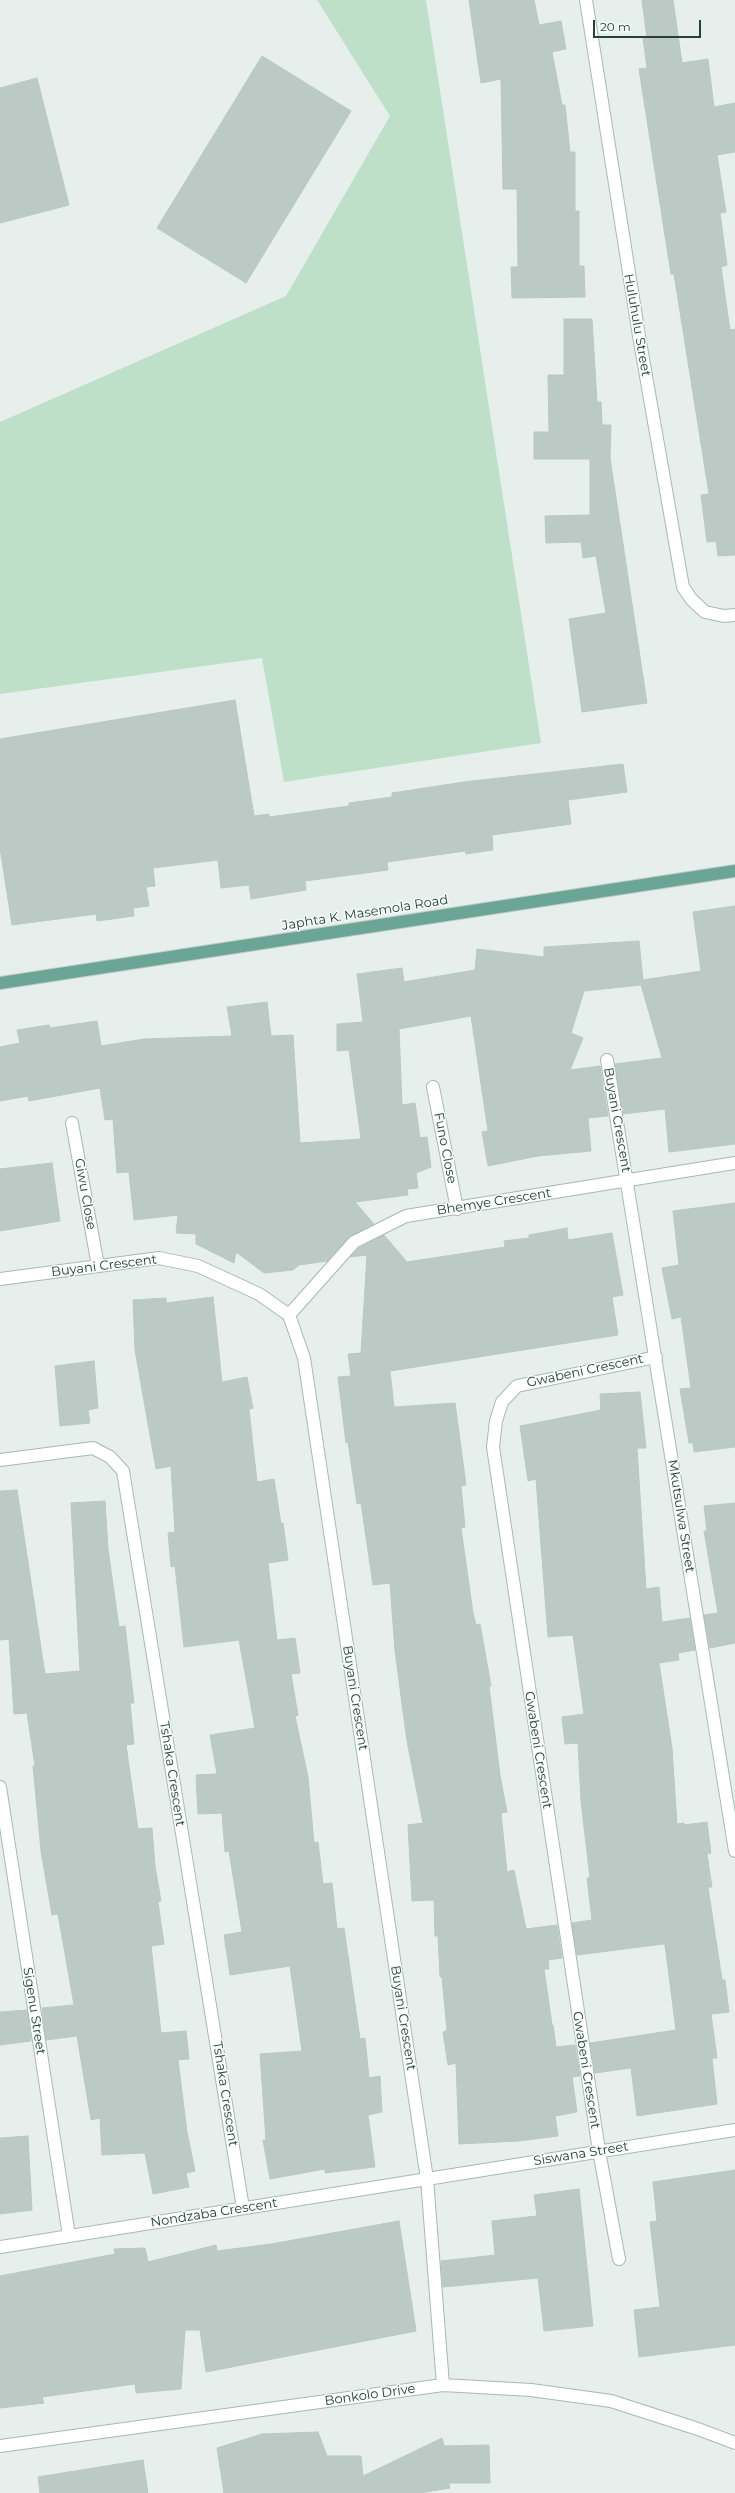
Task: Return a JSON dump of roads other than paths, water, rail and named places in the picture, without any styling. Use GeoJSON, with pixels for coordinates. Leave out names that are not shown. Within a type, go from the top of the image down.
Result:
{"type":"FeatureCollection","features":[{"type":"Feature","properties":{"kind":"main road","name":"Japhta K. Masemola Road"},"geometry":{"type":"LineString","coordinates":[[0,983],[735,871]]}},
{"type":"Feature","properties":{"kind":"street","name":"Huluhulu Street"},"geometry":{"type":"LineString","coordinates":[[586,0],[638,328],[683,587],[692,600],[705,612],[724,616],[735,615]]}},
{"type":"Feature","properties":{"kind":"street","name":"Buyani Crescent"},"geometry":{"type":"LineString","coordinates":[[607,1060],[627,1180]]}},
{"type":"Feature","properties":{"kind":"street","name":"Funo Close"},"geometry":{"type":"LineString","coordinates":[[433,1087],[457,1209]]}},
{"type":"Feature","properties":{"kind":"street","name":"Giwu Close"},"geometry":{"type":"LineString","coordinates":[[72,1123],[98,1266]]}},
{"type":"Feature","properties":{"kind":"street","name":"Bhemye Crescent"},"geometry":{"type":"LineString","coordinates":[[289,1314],[354,1242],[406,1216],[457,1209],[735,1162]]}},
{"type":"Feature","properties":{"kind":"street","name":"Mkutsulwa Street"},"geometry":{"type":"LineString","coordinates":[[627,1180],[735,1851]]}},
{"type":"Feature","properties":{"kind":"street","name":"Buyani Crescent"},"geometry":{"type":"LineString","coordinates":[[0,1279],[159,1258],[198,1266],[259,1294],[289,1314],[304,1358],[427,2179],[443,2385]]}},
{"type":"Feature","properties":{"kind":"street","name":"Gwabeni Crescent"},"geometry":{"type":"LineString","coordinates":[[619,2259],[599,2151],[493,1447],[496,1421],[502,1402],[516,1386],[656,1357]]}},
{"type":"Feature","properties":{"kind":"street","name":"Tshaka Crescent"},"geometry":{"type":"LineString","coordinates":[[0,1460],[93,1448],[110,1457],[123,1470],[243,2208]]}},
{"type":"Feature","properties":{"kind":"street","name":"Sigenu Street"},"geometry":{"type":"LineString","coordinates":[[0,1786],[69,2236]]}},
{"type":"Feature","properties":{"kind":"street","name":"Siswana Street"},"geometry":{"type":"LineString","coordinates":[[427,2179],[735,2130]]}},
{"type":"Feature","properties":{"kind":"street","name":"Nondzaba Crescent"},"geometry":{"type":"LineString","coordinates":[[0,2247],[427,2179]]}},
{"type":"Feature","properties":{"kind":"street","name":"Bonkolo Drive"},"geometry":{"type":"LineString","coordinates":[[0,2446],[443,2385],[531,2390],[611,2401],[698,2429],[735,2444]]}}]}
